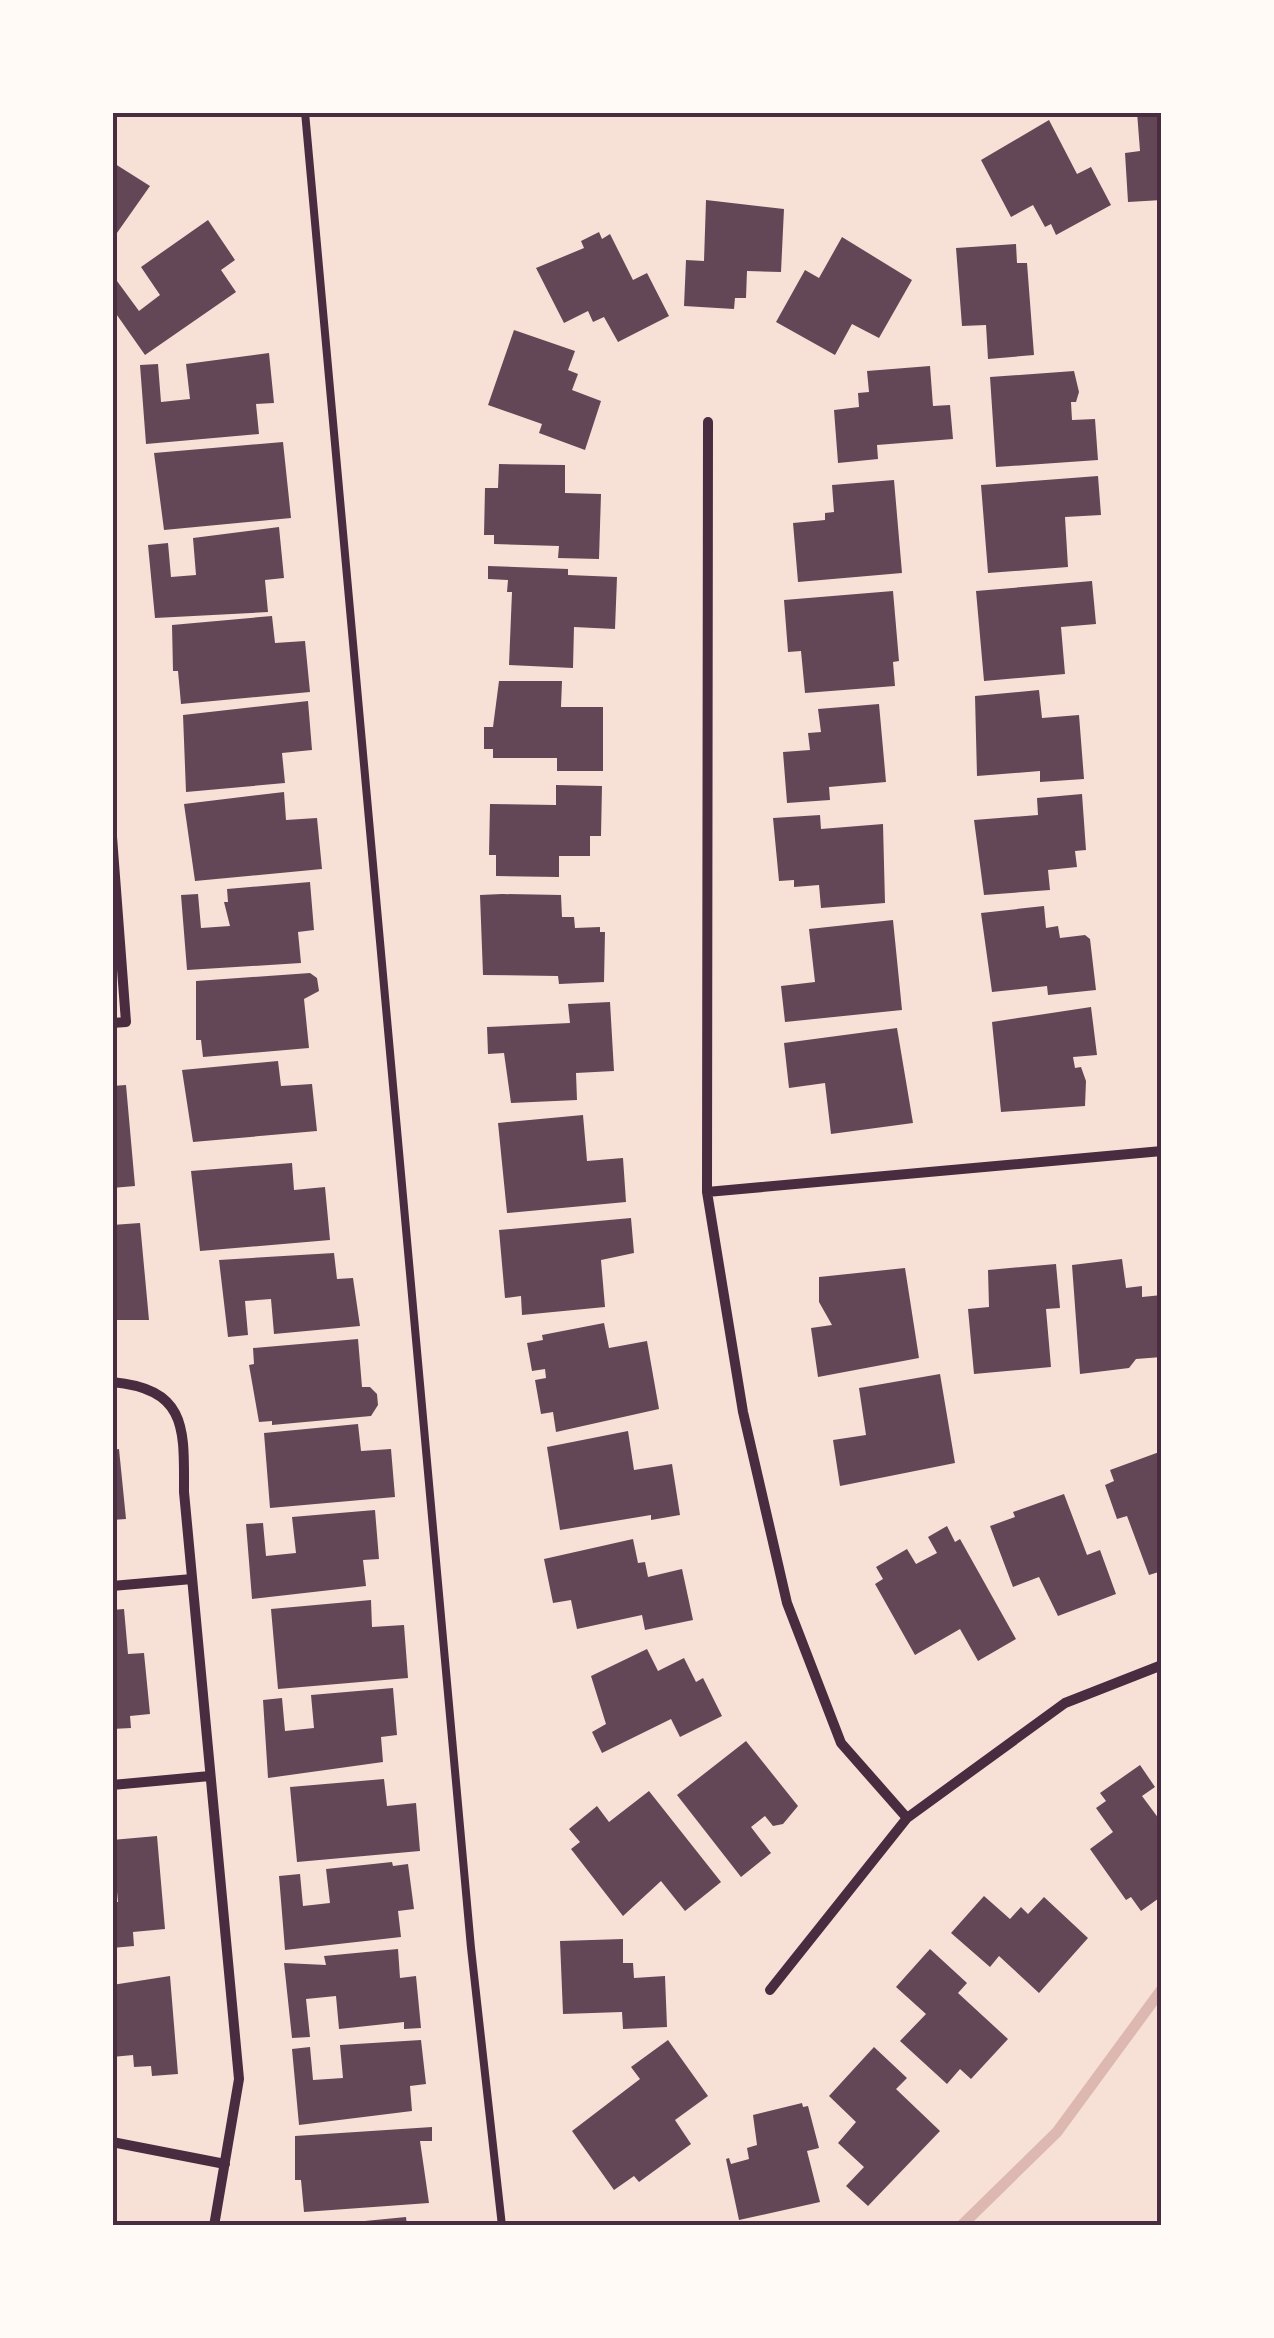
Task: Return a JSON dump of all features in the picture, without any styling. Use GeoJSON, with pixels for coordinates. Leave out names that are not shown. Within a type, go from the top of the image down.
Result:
{"type":"FeatureCollection","features":[{"type":"Feature","properties":{"kind":"street"},"geometry":{"type":"LineString","coordinates":[[708,422],[707,1192],[744,1412],[786,1603],[841,1743],[907,1818]]}},
{"type":"Feature","properties":{"kind":"street"},"geometry":{"type":"LineString","coordinates":[[112,837],[126,1022],[112,1024]]}},
{"type":"Feature","properties":{"kind":"street"},"geometry":{"type":"LineString","coordinates":[[707,1192],[1162,1151]]}},
{"type":"Feature","properties":{"kind":"street"},"geometry":{"type":"LineString","coordinates":[[112,1382],[160,1393],[181,1418],[238,2079],[214,2226]]}},
{"type":"Feature","properties":{"kind":"street"},"geometry":{"type":"LineString","coordinates":[[112,1586],[192,1579]]}},
{"type":"Feature","properties":{"kind":"street"},"geometry":{"type":"LineString","coordinates":[[770,1990],[907,1818],[1064,1703],[1162,1665]]}},
{"type":"Feature","properties":{"kind":"street"},"geometry":{"type":"LineString","coordinates":[[112,1785],[210,1776]]}},
{"type":"Feature","properties":{"kind":"street"},"geometry":{"type":"LineString","coordinates":[[112,2142],[225,2164]]}},
{"type":"Feature","properties":{"kind":"lane"},"geometry":{"type":"LineString","coordinates":[[305,112],[471,1948],[502,2226]]}},
{"type":"Feature","properties":{"kind":"building"},"geometry":{"type":"Polygon","coordinates":[[[1137,112],[1162,112],[1162,200],[1128,202],[1125,153],[1140,151],[1137,112]]]}},
{"type":"Feature","properties":{"kind":"building"},"geometry":{"type":"Polygon","coordinates":[[[1049,120],[1077,174],[1091,167],[1111,205],[1056,235],[1051,224],[1045,227],[1033,205],[1011,217],[981,160],[1049,120]]]}},
{"type":"Feature","properties":{"kind":"building"},"geometry":{"type":"Polygon","coordinates":[[[112,162],[150,186],[112,240],[112,162]]]}},
{"type":"Feature","properties":{"kind":"building"},"geometry":{"type":"Polygon","coordinates":[[[706,200],[784,209],[781,272],[747,271],[746,298],[735,298],[734,309],[684,306],[686,260],[704,261],[706,200]]]}},
{"type":"Feature","properties":{"kind":"building"},"geometry":{"type":"Polygon","coordinates":[[[208,220],[235,260],[221,270],[236,292],[145,355],[112,308],[112,284],[117,281],[139,311],[160,295],[141,267],[208,220]]]}},
{"type":"Feature","properties":{"kind":"building"},"geometry":{"type":"Polygon","coordinates":[[[599,232],[602,239],[610,234],[633,280],[647,273],[669,316],[618,342],[604,317],[593,322],[588,311],[564,323],[536,268],[584,248],[581,241],[599,232]]]}},
{"type":"Feature","properties":{"kind":"building"},"geometry":{"type":"Polygon","coordinates":[[[842,237],[912,280],[879,338],[852,324],[835,355],[776,322],[805,270],[819,278],[842,237]]]}},
{"type":"Feature","properties":{"kind":"building"},"geometry":{"type":"Polygon","coordinates":[[[1016,244],[1017,263],[1027,263],[1034,355],[988,359],[986,325],[962,326],[956,248],[1016,244]]]}},
{"type":"Feature","properties":{"kind":"building"},"geometry":{"type":"Polygon","coordinates":[[[514,330],[575,351],[568,370],[578,374],[572,390],[601,401],[585,450],[539,433],[542,424],[488,405],[514,330]]]}},
{"type":"Feature","properties":{"kind":"building"},"geometry":{"type":"Polygon","coordinates":[[[269,353],[274,403],[256,404],[259,434],[146,444],[140,365],[158,364],[161,402],[190,399],[186,364],[269,353]]]}},
{"type":"Feature","properties":{"kind":"building"},"geometry":{"type":"Polygon","coordinates":[[[930,366],[933,406],[950,405],[953,439],[877,445],[878,459],[838,463],[834,410],[859,407],[858,393],[869,392],[867,371],[930,366]]]}},
{"type":"Feature","properties":{"kind":"building"},"geometry":{"type":"Polygon","coordinates":[[[1074,371],[1079,392],[1076,402],[1071,402],[1072,420],[1095,419],[1098,460],[996,467],[990,377],[1074,371]]]}},
{"type":"Feature","properties":{"kind":"building"},"geometry":{"type":"Polygon","coordinates":[[[283,442],[291,518],[164,530],[154,453],[283,442]]]}},
{"type":"Feature","properties":{"kind":"building"},"geometry":{"type":"Polygon","coordinates":[[[499,464],[565,465],[565,493],[601,494],[599,559],[558,558],[559,546],[494,544],[494,535],[484,535],[485,488],[498,488],[499,464]]]}},
{"type":"Feature","properties":{"kind":"building"},"geometry":{"type":"Polygon","coordinates":[[[1098,476],[1101,515],[1065,517],[1068,567],[988,573],[981,485],[1098,476]]]}},
{"type":"Feature","properties":{"kind":"building"},"geometry":{"type":"Polygon","coordinates":[[[894,480],[902,573],[798,582],[793,523],[825,520],[825,513],[834,512],[832,485],[894,480]]]}},
{"type":"Feature","properties":{"kind":"building"},"geometry":{"type":"Polygon","coordinates":[[[279,527],[284,578],[265,580],[268,612],[155,618],[148,545],[168,543],[171,577],[196,575],[193,538],[279,527]]]}},
{"type":"Feature","properties":{"kind":"building"},"geometry":{"type":"Polygon","coordinates":[[[488,566],[568,569],[568,575],[617,577],[615,629],[574,627],[573,668],[509,665],[512,592],[507,592],[508,580],[488,579],[488,566]]]}},
{"type":"Feature","properties":{"kind":"building"},"geometry":{"type":"Polygon","coordinates":[[[1092,581],[1096,624],[1061,627],[1065,674],[984,681],[976,591],[1092,581]]]}},
{"type":"Feature","properties":{"kind":"building"},"geometry":{"type":"Polygon","coordinates":[[[893,591],[899,661],[893,662],[895,686],[805,693],[801,651],[788,652],[784,600],[893,591]]]}},
{"type":"Feature","properties":{"kind":"building"},"geometry":{"type":"Polygon","coordinates":[[[272,616],[275,643],[305,641],[310,692],[181,704],[178,671],[173,671],[172,625],[272,616]]]}},
{"type":"Feature","properties":{"kind":"building"},"geometry":{"type":"Polygon","coordinates":[[[499,681],[562,681],[561,707],[603,707],[603,771],[557,771],[557,758],[493,758],[493,749],[484,749],[484,727],[493,727],[499,681]]]}},
{"type":"Feature","properties":{"kind":"building"},"geometry":{"type":"Polygon","coordinates":[[[1039,690],[1042,718],[1079,715],[1084,779],[1040,782],[1040,771],[977,776],[975,696],[1039,690]]]}},
{"type":"Feature","properties":{"kind":"building"},"geometry":{"type":"Polygon","coordinates":[[[308,701],[312,750],[282,753],[285,783],[186,792],[183,715],[308,701]]]}},
{"type":"Feature","properties":{"kind":"building"},"geometry":{"type":"Polygon","coordinates":[[[879,704],[886,782],[829,787],[830,800],[787,803],[783,752],[810,750],[808,733],[821,732],[818,709],[879,704]]]}},
{"type":"Feature","properties":{"kind":"building"},"geometry":{"type":"Polygon","coordinates":[[[556,785],[602,786],[601,836],[590,836],[590,856],[559,856],[559,877],[496,876],[496,855],[489,855],[490,804],[556,805],[556,785]]]}},
{"type":"Feature","properties":{"kind":"building"},"geometry":{"type":"Polygon","coordinates":[[[284,792],[286,820],[317,818],[322,869],[195,881],[184,804],[284,792]]]}},
{"type":"Feature","properties":{"kind":"building"},"geometry":{"type":"Polygon","coordinates":[[[1082,794],[1086,850],[1075,851],[1077,867],[1048,870],[1050,890],[984,895],[974,820],[1038,815],[1037,798],[1082,794]]]}},
{"type":"Feature","properties":{"kind":"building"},"geometry":{"type":"Polygon","coordinates":[[[820,815],[821,829],[883,824],[885,903],[821,908],[819,885],[794,887],[794,880],[779,881],[773,818],[820,815]]]}},
{"type":"Feature","properties":{"kind":"building"},"geometry":{"type":"Polygon","coordinates":[[[310,882],[314,930],[298,932],[301,963],[187,970],[181,895],[198,894],[201,928],[230,926],[224,902],[228,902],[227,889],[310,882]]]}},
{"type":"Feature","properties":{"kind":"building"},"geometry":{"type":"Polygon","coordinates":[[[480,895],[561,895],[562,917],[574,917],[575,928],[600,927],[600,932],[605,932],[604,982],[559,984],[558,976],[483,975],[480,895]]]}},
{"type":"Feature","properties":{"kind":"building"},"geometry":{"type":"Polygon","coordinates":[[[1044,906],[1046,928],[1058,926],[1060,938],[1085,935],[1090,939],[1096,990],[1048,995],[1047,986],[992,992],[981,913],[1044,906]]]}},
{"type":"Feature","properties":{"kind":"building"},"geometry":{"type":"Polygon","coordinates":[[[893,920],[902,1010],[785,1022],[781,986],[815,982],[809,929],[893,920]]]}},
{"type":"Feature","properties":{"kind":"building"},"geometry":{"type":"Polygon","coordinates":[[[310,973],[317,978],[319,991],[304,999],[309,1048],[203,1057],[201,1040],[196,1040],[196,981],[310,973]]]}},
{"type":"Feature","properties":{"kind":"building"},"geometry":{"type":"Polygon","coordinates":[[[610,1002],[614,1071],[576,1073],[577,1100],[511,1103],[504,1053],[488,1054],[487,1027],[570,1023],[568,1004],[610,1002]]]}},
{"type":"Feature","properties":{"kind":"building"},"geometry":{"type":"Polygon","coordinates":[[[1091,1007],[1097,1055],[1073,1057],[1075,1068],[1081,1067],[1086,1081],[1085,1106],[1001,1112],[992,1022],[1091,1007]]]}},
{"type":"Feature","properties":{"kind":"building"},"geometry":{"type":"Polygon","coordinates":[[[897,1028],[913,1123],[831,1134],[825,1083],[789,1088],[784,1043],[897,1028]]]}},
{"type":"Feature","properties":{"kind":"building"},"geometry":{"type":"Polygon","coordinates":[[[278,1061],[281,1086],[312,1084],[317,1131],[193,1142],[182,1070],[278,1061]]]}},
{"type":"Feature","properties":{"kind":"building"},"geometry":{"type":"Polygon","coordinates":[[[126,1085],[135,1186],[112,1188],[112,1086],[126,1085]]]}},
{"type":"Feature","properties":{"kind":"building"},"geometry":{"type":"Polygon","coordinates":[[[583,1115],[587,1161],[623,1158],[626,1202],[507,1213],[498,1123],[583,1115]]]}},
{"type":"Feature","properties":{"kind":"building"},"geometry":{"type":"Polygon","coordinates":[[[292,1163],[294,1190],[325,1187],[330,1240],[200,1251],[191,1171],[292,1163]]]}},
{"type":"Feature","properties":{"kind":"building"},"geometry":{"type":"Polygon","coordinates":[[[631,1218],[634,1253],[601,1260],[605,1307],[522,1315],[521,1296],[505,1298],[499,1230],[631,1218]]]}},
{"type":"Feature","properties":{"kind":"building"},"geometry":{"type":"Polygon","coordinates":[[[140,1223],[149,1320],[112,1320],[112,1225],[140,1223]]]}},
{"type":"Feature","properties":{"kind":"building"},"geometry":{"type":"Polygon","coordinates":[[[334,1253],[337,1279],[353,1278],[360,1326],[274,1334],[271,1299],[245,1301],[248,1335],[228,1337],[219,1260],[334,1253]]]}},
{"type":"Feature","properties":{"kind":"building"},"geometry":{"type":"Polygon","coordinates":[[[1122,1259],[1126,1288],[1142,1286],[1142,1297],[1162,1295],[1162,1357],[1136,1359],[1129,1368],[1080,1374],[1072,1265],[1122,1259]]]}},
{"type":"Feature","properties":{"kind":"building"},"geometry":{"type":"Polygon","coordinates":[[[1056,1264],[1060,1308],[1046,1309],[1051,1367],[974,1374],[968,1309],[989,1307],[988,1270],[1056,1264]]]}},
{"type":"Feature","properties":{"kind":"building"},"geometry":{"type":"Polygon","coordinates":[[[905,1268],[919,1358],[818,1377],[811,1328],[832,1325],[819,1302],[819,1277],[905,1268]]]}},
{"type":"Feature","properties":{"kind":"building"},"geometry":{"type":"Polygon","coordinates":[[[604,1323],[609,1348],[647,1341],[659,1409],[556,1432],[553,1412],[541,1414],[535,1380],[546,1378],[545,1369],[532,1371],[527,1343],[543,1340],[542,1335],[604,1323]]]}},
{"type":"Feature","properties":{"kind":"building"},"geometry":{"type":"Polygon","coordinates":[[[358,1339],[362,1387],[370,1387],[377,1394],[378,1405],[371,1416],[272,1425],[272,1421],[259,1422],[249,1365],[254,1364],[253,1348],[358,1339]]]}},
{"type":"Feature","properties":{"kind":"building"},"geometry":{"type":"Polygon","coordinates":[[[940,1374],[955,1463],[840,1486],[833,1440],[866,1435],[859,1388],[940,1374]]]}},
{"type":"Feature","properties":{"kind":"building"},"geometry":{"type":"Polygon","coordinates":[[[358,1424],[361,1451],[391,1449],[395,1497],[270,1508],[264,1433],[358,1424]]]}},
{"type":"Feature","properties":{"kind":"building"},"geometry":{"type":"Polygon","coordinates":[[[628,1431],[634,1470],[672,1464],[680,1515],[651,1520],[651,1515],[560,1530],[547,1447],[628,1431]]]}},
{"type":"Feature","properties":{"kind":"building"},"geometry":{"type":"Polygon","coordinates":[[[119,1449],[126,1519],[112,1520],[112,1450],[119,1449]]]}},
{"type":"Feature","properties":{"kind":"building"},"geometry":{"type":"Polygon","coordinates":[[[1162,1451],[1162,1571],[1149,1575],[1127,1516],[1117,1519],[1105,1485],[1114,1481],[1110,1470],[1162,1451]]]}},
{"type":"Feature","properties":{"kind":"building"},"geometry":{"type":"Polygon","coordinates":[[[1064,1494],[1087,1555],[1100,1550],[1116,1594],[1058,1616],[1039,1577],[1013,1587],[990,1526],[1015,1517],[1013,1512],[1064,1494]]]}},
{"type":"Feature","properties":{"kind":"building"},"geometry":{"type":"Polygon","coordinates":[[[375,1510],[379,1559],[363,1560],[366,1586],[252,1599],[246,1524],[263,1523],[266,1556],[296,1553],[292,1517],[375,1510]]]}},
{"type":"Feature","properties":{"kind":"building"},"geometry":{"type":"Polygon","coordinates":[[[947,1526],[955,1542],[960,1539],[1016,1639],[978,1661],[960,1629],[915,1655],[875,1584],[883,1579],[876,1567],[907,1549],[916,1564],[937,1553],[928,1537],[947,1526]]]}},
{"type":"Feature","properties":{"kind":"building"},"geometry":{"type":"Polygon","coordinates":[[[633,1539],[638,1563],[645,1562],[648,1577],[682,1569],[693,1620],[645,1630],[642,1615],[577,1629],[571,1600],[553,1603],[544,1559],[633,1539]]]}},
{"type":"Feature","properties":{"kind":"building"},"geometry":{"type":"Polygon","coordinates":[[[371,1600],[372,1627],[404,1625],[408,1678],[278,1689],[271,1609],[371,1600]]]}},
{"type":"Feature","properties":{"kind":"building"},"geometry":{"type":"Polygon","coordinates":[[[124,1609],[128,1654],[144,1653],[150,1714],[130,1716],[131,1728],[112,1729],[112,1610],[124,1609]]]}},
{"type":"Feature","properties":{"kind":"building"},"geometry":{"type":"Polygon","coordinates":[[[647,1649],[658,1671],[684,1658],[696,1682],[703,1678],[722,1716],[680,1737],[671,1719],[602,1753],[592,1732],[606,1724],[591,1676],[647,1649]]]}},
{"type":"Feature","properties":{"kind":"building"},"geometry":{"type":"Polygon","coordinates":[[[393,1688],[397,1735],[381,1737],[383,1762],[268,1778],[263,1700],[282,1698],[285,1731],[314,1728],[311,1695],[393,1688]]]}},
{"type":"Feature","properties":{"kind":"building"},"geometry":{"type":"Polygon","coordinates":[[[746,1741],[798,1806],[783,1824],[773,1826],[765,1816],[751,1827],[771,1853],[741,1877],[677,1795],[746,1741]]]}},
{"type":"Feature","properties":{"kind":"building"},"geometry":{"type":"Polygon","coordinates":[[[1140,1765],[1155,1787],[1142,1796],[1162,1823],[1162,1896],[1141,1911],[1131,1897],[1126,1900],[1090,1849],[1113,1832],[1096,1808],[1106,1801],[1100,1793],[1140,1765]]]}},
{"type":"Feature","properties":{"kind":"building"},"geometry":{"type":"Polygon","coordinates":[[[384,1779],[387,1806],[416,1803],[420,1851],[297,1862],[290,1787],[384,1779]]]}},
{"type":"Feature","properties":{"kind":"building"},"geometry":{"type":"Polygon","coordinates":[[[649,1791],[721,1882],[685,1911],[661,1881],[623,1916],[571,1849],[580,1842],[569,1829],[597,1806],[609,1822],[649,1791]]]}},
{"type":"Feature","properties":{"kind":"building"},"geometry":{"type":"Polygon","coordinates":[[[157,1836],[165,1929],[133,1932],[134,1946],[112,1948],[112,1902],[118,1902],[112,1840],[157,1836]]]}},
{"type":"Feature","properties":{"kind":"building"},"geometry":{"type":"Polygon","coordinates":[[[392,1862],[393,1866],[408,1864],[414,1909],[398,1911],[401,1937],[285,1950],[279,1876],[300,1874],[303,1906],[330,1903],[326,1869],[392,1862]]]}},
{"type":"Feature","properties":{"kind":"building"},"geometry":{"type":"Polygon","coordinates":[[[984,1896],[1010,1919],[1021,1907],[1028,1914],[1044,1897],[1088,1938],[1039,1993],[999,1956],[990,1967],[951,1933],[984,1896]]]}},
{"type":"Feature","properties":{"kind":"building"},"geometry":{"type":"Polygon","coordinates":[[[623,1939],[623,1963],[633,1963],[634,1978],[665,1976],[667,2027],[623,2029],[622,2012],[563,2014],[560,1941],[623,1939]]]}},
{"type":"Feature","properties":{"kind":"building"},"geometry":{"type":"Polygon","coordinates":[[[398,1949],[400,1978],[416,1976],[421,2028],[404,2029],[404,2022],[339,2029],[336,1996],[306,1999],[310,2037],[292,2038],[284,1963],[326,1965],[324,1956],[398,1949]]]}},
{"type":"Feature","properties":{"kind":"building"},"geometry":{"type":"Polygon","coordinates":[[[930,1949],[967,1983],[958,1993],[1008,2039],[971,2079],[960,2069],[947,2084],[900,2041],[926,2014],[896,1987],[930,1949]]]}},
{"type":"Feature","properties":{"kind":"building"},"geometry":{"type":"Polygon","coordinates":[[[170,1976],[178,2074],[152,2076],[151,2066],[134,2067],[133,2055],[112,2057],[112,1985],[170,1976]]]}},
{"type":"Feature","properties":{"kind":"building"},"geometry":{"type":"Polygon","coordinates":[[[421,2040],[426,2084],[410,2086],[412,2111],[299,2125],[292,2049],[310,2047],[313,2080],[343,2078],[340,2045],[421,2040]]]}},
{"type":"Feature","properties":{"kind":"building"},"geometry":{"type":"Polygon","coordinates":[[[668,2040],[708,2096],[675,2120],[691,2144],[639,2182],[634,2176],[614,2190],[572,2131],[640,2079],[631,2067],[668,2040]]]}},
{"type":"Feature","properties":{"kind":"building"},"geometry":{"type":"Polygon","coordinates":[[[874,2047],[907,2078],[896,2089],[940,2131],[868,2206],[846,2186],[864,2167],[838,2143],[856,2122],[829,2096],[874,2047]]]}},
{"type":"Feature","properties":{"kind":"building"},"geometry":{"type":"Polygon","coordinates":[[[802,2103],[803,2107],[808,2106],[819,2148],[807,2151],[820,2202],[739,2220],[726,2159],[731,2164],[749,2159],[747,2148],[757,2145],[753,2115],[802,2103]]]}},
{"type":"Feature","properties":{"kind":"building"},"geometry":{"type":"Polygon","coordinates":[[[432,2127],[432,2141],[420,2141],[429,2203],[304,2212],[301,2180],[295,2180],[295,2136],[432,2127]]]}},
{"type":"Feature","properties":{"kind":"building"},"geometry":{"type":"Polygon","coordinates":[[[406,2217],[407,2226],[344,2223],[406,2217]]]}},
{"type":"Feature","properties":{"kind":"waterway"},"geometry":{"type":"LineString","coordinates":[[961,2226],[1057,2132],[1162,1989]]}}]}
